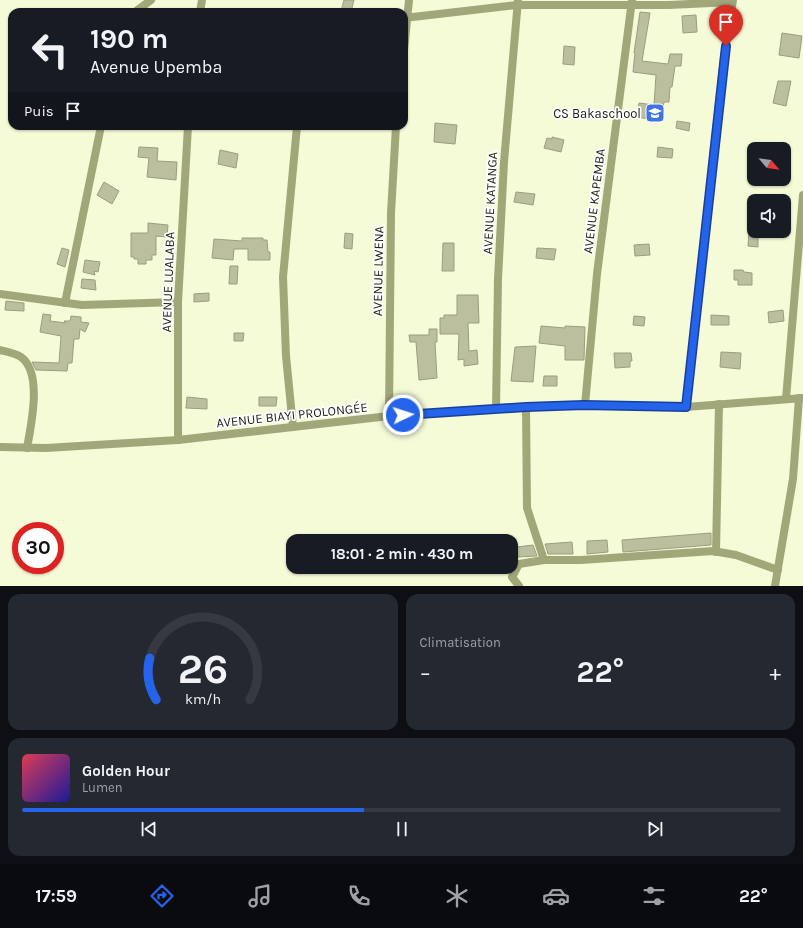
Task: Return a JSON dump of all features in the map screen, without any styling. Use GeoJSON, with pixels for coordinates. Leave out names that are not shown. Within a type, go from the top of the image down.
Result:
{"type":"FeatureCollection","features":[{"type":"Feature","properties":{"kind":"street"},"geometry":{"type":"LineString","coordinates":[[141,8],[152,0]]}},
{"type":"Feature","properties":{"kind":"street"},"geometry":{"type":"LineString","coordinates":[[408,18],[517,3],[631,2],[669,5],[732,1],[724,58],[686,407]]}},
{"type":"Feature","properties":{"kind":"street","name":"AVENUE KAPEMBA"},"geometry":{"type":"LineString","coordinates":[[584,405],[597,274],[631,2]]}},
{"type":"Feature","properties":{"kind":"street","name":"AVENUE KATANGA"},"geometry":{"type":"LineString","coordinates":[[496,409],[498,271],[504,162],[517,3]]}},
{"type":"Feature","properties":{"kind":"street"},"geometry":{"type":"LineString","coordinates":[[65,303],[100,130]]}},
{"type":"Feature","properties":{"kind":"street","name":"AVENUE LUALABA"},"geometry":{"type":"LineString","coordinates":[[178,440],[178,302],[188,130]]}},
{"type":"Feature","properties":{"kind":"street"},"geometry":{"type":"LineString","coordinates":[[293,427],[286,356],[283,276],[297,130]]}},
{"type":"Feature","properties":{"kind":"street","name":"AVENUE LWENA"},"geometry":{"type":"LineString","coordinates":[[389,416],[391,221],[396,130]]}},
{"type":"Feature","properties":{"kind":"street"},"geometry":{"type":"LineString","coordinates":[[786,400],[803,196]]}},
{"type":"Feature","properties":{"kind":"street"},"geometry":{"type":"LineString","coordinates":[[0,294],[82,305],[178,302]]}},
{"type":"Feature","properties":{"kind":"street"},"geometry":{"type":"LineString","coordinates":[[0,350],[21,357],[28,365],[34,388],[33,414],[27,448]]}},
{"type":"Feature","properties":{"kind":"street"},"geometry":{"type":"LineString","coordinates":[[775,586],[793,479],[801,398]]}},
{"type":"Feature","properties":{"kind":"street","name":"AVENUE BIAYI PROLONGÉE"},"geometry":{"type":"LineString","coordinates":[[0,447],[46,448],[178,440],[389,416],[526,407],[584,405],[686,407],[801,398]]}},
{"type":"Feature","properties":{"kind":"street"},"geometry":{"type":"LineString","coordinates":[[716,552],[718,404]]}},
{"type":"Feature","properties":{"kind":"street"},"geometry":{"type":"LineString","coordinates":[[526,407],[527,508],[544,560]]}},
{"type":"Feature","properties":{"kind":"street"},"geometry":{"type":"LineString","coordinates":[[518,586],[512,578],[519,564],[544,560],[581,560],[716,552],[736,555],[778,570]]}},
{"type":"Feature","properties":{"kind":"building"},"geometry":{"type":"Polygon","coordinates":[[[344,0],[354,0],[352,8],[342,8],[344,0]]]}},
{"type":"Feature","properties":{"kind":"building"},"geometry":{"type":"Polygon","coordinates":[[[640,12],[650,13],[642,61],[668,64],[670,54],[682,54],[681,66],[675,66],[672,87],[670,87],[669,102],[664,102],[661,121],[637,117],[639,103],[654,105],[656,75],[633,72],[634,53],[640,12]]]}},
{"type":"Feature","properties":{"kind":"building"},"geometry":{"type":"Polygon","coordinates":[[[696,15],[697,32],[683,33],[682,16],[696,15]]]}},
{"type":"Feature","properties":{"kind":"building"},"geometry":{"type":"Polygon","coordinates":[[[782,33],[802,36],[799,58],[779,55],[782,33]]]}},
{"type":"Feature","properties":{"kind":"building"},"geometry":{"type":"Polygon","coordinates":[[[564,46],[575,47],[574,65],[563,64],[564,46]]]}},
{"type":"Feature","properties":{"kind":"building"},"geometry":{"type":"Polygon","coordinates":[[[778,81],[791,81],[786,106],[773,103],[778,81]]]}},
{"type":"Feature","properties":{"kind":"building"},"geometry":{"type":"Polygon","coordinates":[[[677,121],[690,123],[689,131],[676,128],[677,121]]]}},
{"type":"Feature","properties":{"kind":"building"},"geometry":{"type":"Polygon","coordinates":[[[435,123],[457,125],[455,144],[434,142],[435,123]]]}},
{"type":"Feature","properties":{"kind":"building"},"geometry":{"type":"Polygon","coordinates":[[[552,137],[564,140],[561,152],[544,148],[547,138],[552,139],[552,137]]]}},
{"type":"Feature","properties":{"kind":"building"},"geometry":{"type":"Polygon","coordinates":[[[139,147],[158,148],[157,161],[177,162],[176,180],[147,177],[149,158],[138,157],[139,147]]]}},
{"type":"Feature","properties":{"kind":"building"},"geometry":{"type":"Polygon","coordinates":[[[658,147],[673,149],[672,158],[657,157],[658,147]]]}},
{"type":"Feature","properties":{"kind":"building"},"geometry":{"type":"Polygon","coordinates":[[[220,150],[238,154],[236,168],[218,164],[220,150]]]}},
{"type":"Feature","properties":{"kind":"building"},"geometry":{"type":"Polygon","coordinates":[[[104,182],[119,191],[112,204],[97,195],[104,182]]]}},
{"type":"Feature","properties":{"kind":"building"},"geometry":{"type":"Polygon","coordinates":[[[516,192],[535,194],[533,205],[514,202],[516,192]]]}},
{"type":"Feature","properties":{"kind":"building"},"geometry":{"type":"Polygon","coordinates":[[[148,223],[168,225],[167,237],[156,236],[156,255],[152,255],[152,260],[146,260],[146,264],[138,264],[138,259],[131,257],[131,233],[148,233],[148,223]]]}},
{"type":"Feature","properties":{"kind":"building"},"geometry":{"type":"Polygon","coordinates":[[[345,233],[353,234],[352,249],[344,248],[345,233]]]}},
{"type":"Feature","properties":{"kind":"building"},"geometry":{"type":"Polygon","coordinates":[[[242,238],[263,238],[263,240],[267,240],[270,260],[248,260],[248,249],[234,249],[233,260],[212,258],[214,239],[242,241],[242,238]]]}},
{"type":"Feature","properties":{"kind":"building"},"geometry":{"type":"Polygon","coordinates":[[[749,238],[758,238],[758,247],[748,246],[749,238]]]}},
{"type":"Feature","properties":{"kind":"building"},"geometry":{"type":"Polygon","coordinates":[[[443,243],[454,243],[454,271],[442,271],[443,243]]]}},
{"type":"Feature","properties":{"kind":"building"},"geometry":{"type":"Polygon","coordinates":[[[649,244],[650,255],[635,256],[634,245],[649,244]]]}},
{"type":"Feature","properties":{"kind":"building"},"geometry":{"type":"Polygon","coordinates":[[[62,248],[69,250],[65,267],[57,264],[62,248]]]}},
{"type":"Feature","properties":{"kind":"building"},"geometry":{"type":"Polygon","coordinates":[[[537,248],[556,249],[554,260],[536,258],[537,248]]]}},
{"type":"Feature","properties":{"kind":"building"},"geometry":{"type":"Polygon","coordinates":[[[85,260],[100,262],[98,272],[94,271],[95,275],[83,272],[85,260]]]}},
{"type":"Feature","properties":{"kind":"building"},"geometry":{"type":"Polygon","coordinates":[[[230,266],[238,266],[237,284],[229,284],[230,266]]]}},
{"type":"Feature","properties":{"kind":"building"},"geometry":{"type":"Polygon","coordinates":[[[734,270],[743,270],[744,272],[752,273],[752,285],[738,285],[738,280],[734,280],[734,270]]]}},
{"type":"Feature","properties":{"kind":"building"},"geometry":{"type":"Polygon","coordinates":[[[82,279],[95,280],[96,290],[81,288],[82,279]]]}},
{"type":"Feature","properties":{"kind":"building"},"geometry":{"type":"Polygon","coordinates":[[[209,293],[209,301],[194,302],[194,294],[209,293]]]}},
{"type":"Feature","properties":{"kind":"building"},"geometry":{"type":"Polygon","coordinates":[[[457,295],[478,295],[479,323],[468,323],[469,351],[477,350],[478,364],[464,366],[464,359],[458,360],[459,334],[440,334],[440,318],[444,318],[444,315],[457,315],[457,295]]]}},
{"type":"Feature","properties":{"kind":"building"},"geometry":{"type":"Polygon","coordinates":[[[6,301],[24,303],[24,311],[5,310],[6,301]]]}},
{"type":"Feature","properties":{"kind":"building"},"geometry":{"type":"Polygon","coordinates":[[[783,310],[784,321],[769,323],[768,312],[783,310]]]}},
{"type":"Feature","properties":{"kind":"building"},"geometry":{"type":"Polygon","coordinates":[[[43,314],[51,315],[50,321],[66,323],[64,321],[70,321],[71,316],[81,317],[81,322],[89,323],[85,332],[80,329],[79,339],[74,339],[72,363],[68,363],[67,371],[36,370],[32,362],[59,363],[61,336],[40,332],[43,314]]]}},
{"type":"Feature","properties":{"kind":"building"},"geometry":{"type":"Polygon","coordinates":[[[711,315],[729,316],[729,325],[711,325],[711,315]]]}},
{"type":"Feature","properties":{"kind":"building"},"geometry":{"type":"Polygon","coordinates":[[[634,316],[645,317],[644,326],[633,325],[634,316]]]}},
{"type":"Feature","properties":{"kind":"building"},"geometry":{"type":"Polygon","coordinates":[[[541,326],[565,328],[565,326],[585,327],[584,360],[565,360],[565,346],[539,343],[541,326]]]}},
{"type":"Feature","properties":{"kind":"building"},"geometry":{"type":"Polygon","coordinates":[[[429,329],[437,329],[437,342],[435,342],[437,378],[419,380],[416,342],[410,342],[409,335],[429,335],[429,329]]]}},
{"type":"Feature","properties":{"kind":"building"},"geometry":{"type":"Polygon","coordinates":[[[234,333],[244,333],[243,341],[234,341],[234,333]]]}},
{"type":"Feature","properties":{"kind":"building"},"geometry":{"type":"Polygon","coordinates":[[[536,346],[533,382],[511,381],[515,347],[536,346]]]}},
{"type":"Feature","properties":{"kind":"building"},"geometry":{"type":"Polygon","coordinates":[[[721,352],[741,353],[740,369],[720,367],[721,352]]]}},
{"type":"Feature","properties":{"kind":"building"},"geometry":{"type":"Polygon","coordinates":[[[614,353],[631,353],[632,361],[630,361],[630,367],[615,368],[614,353]]]}},
{"type":"Feature","properties":{"kind":"building"},"geometry":{"type":"Polygon","coordinates":[[[544,376],[557,376],[557,386],[543,386],[544,376]]]}},
{"type":"Feature","properties":{"kind":"building"},"geometry":{"type":"Polygon","coordinates":[[[187,397],[207,399],[207,409],[186,408],[187,397]]]}},
{"type":"Feature","properties":{"kind":"building"},"geometry":{"type":"Polygon","coordinates":[[[259,397],[277,397],[276,406],[259,406],[259,397]]]}},
{"type":"Feature","properties":{"kind":"building"},"geometry":{"type":"Polygon","coordinates":[[[711,533],[711,545],[623,552],[622,540],[711,533]]]}},
{"type":"Feature","properties":{"kind":"building"},"geometry":{"type":"Polygon","coordinates":[[[607,540],[608,552],[587,554],[587,541],[607,540]]]}},
{"type":"Feature","properties":{"kind":"building"},"geometry":{"type":"Polygon","coordinates":[[[572,542],[573,554],[548,554],[545,544],[572,542]]]}},
{"type":"Feature","properties":{"kind":"building"},"geometry":{"type":"Polygon","coordinates":[[[533,545],[537,556],[518,557],[518,547],[533,545]]]}},
{"type":"Feature","properties":{"kind":"place","name":"CS Bakaschool"},"geometry":{"type":"Point","coordinates":[655,113]}},
{"type":"Feature","properties":{"kind":"route"},"geometry":{"type":"LineString","coordinates":[[403,415],[526,407],[584,405],[686,407],[693,331],[726,46]]}}]}
